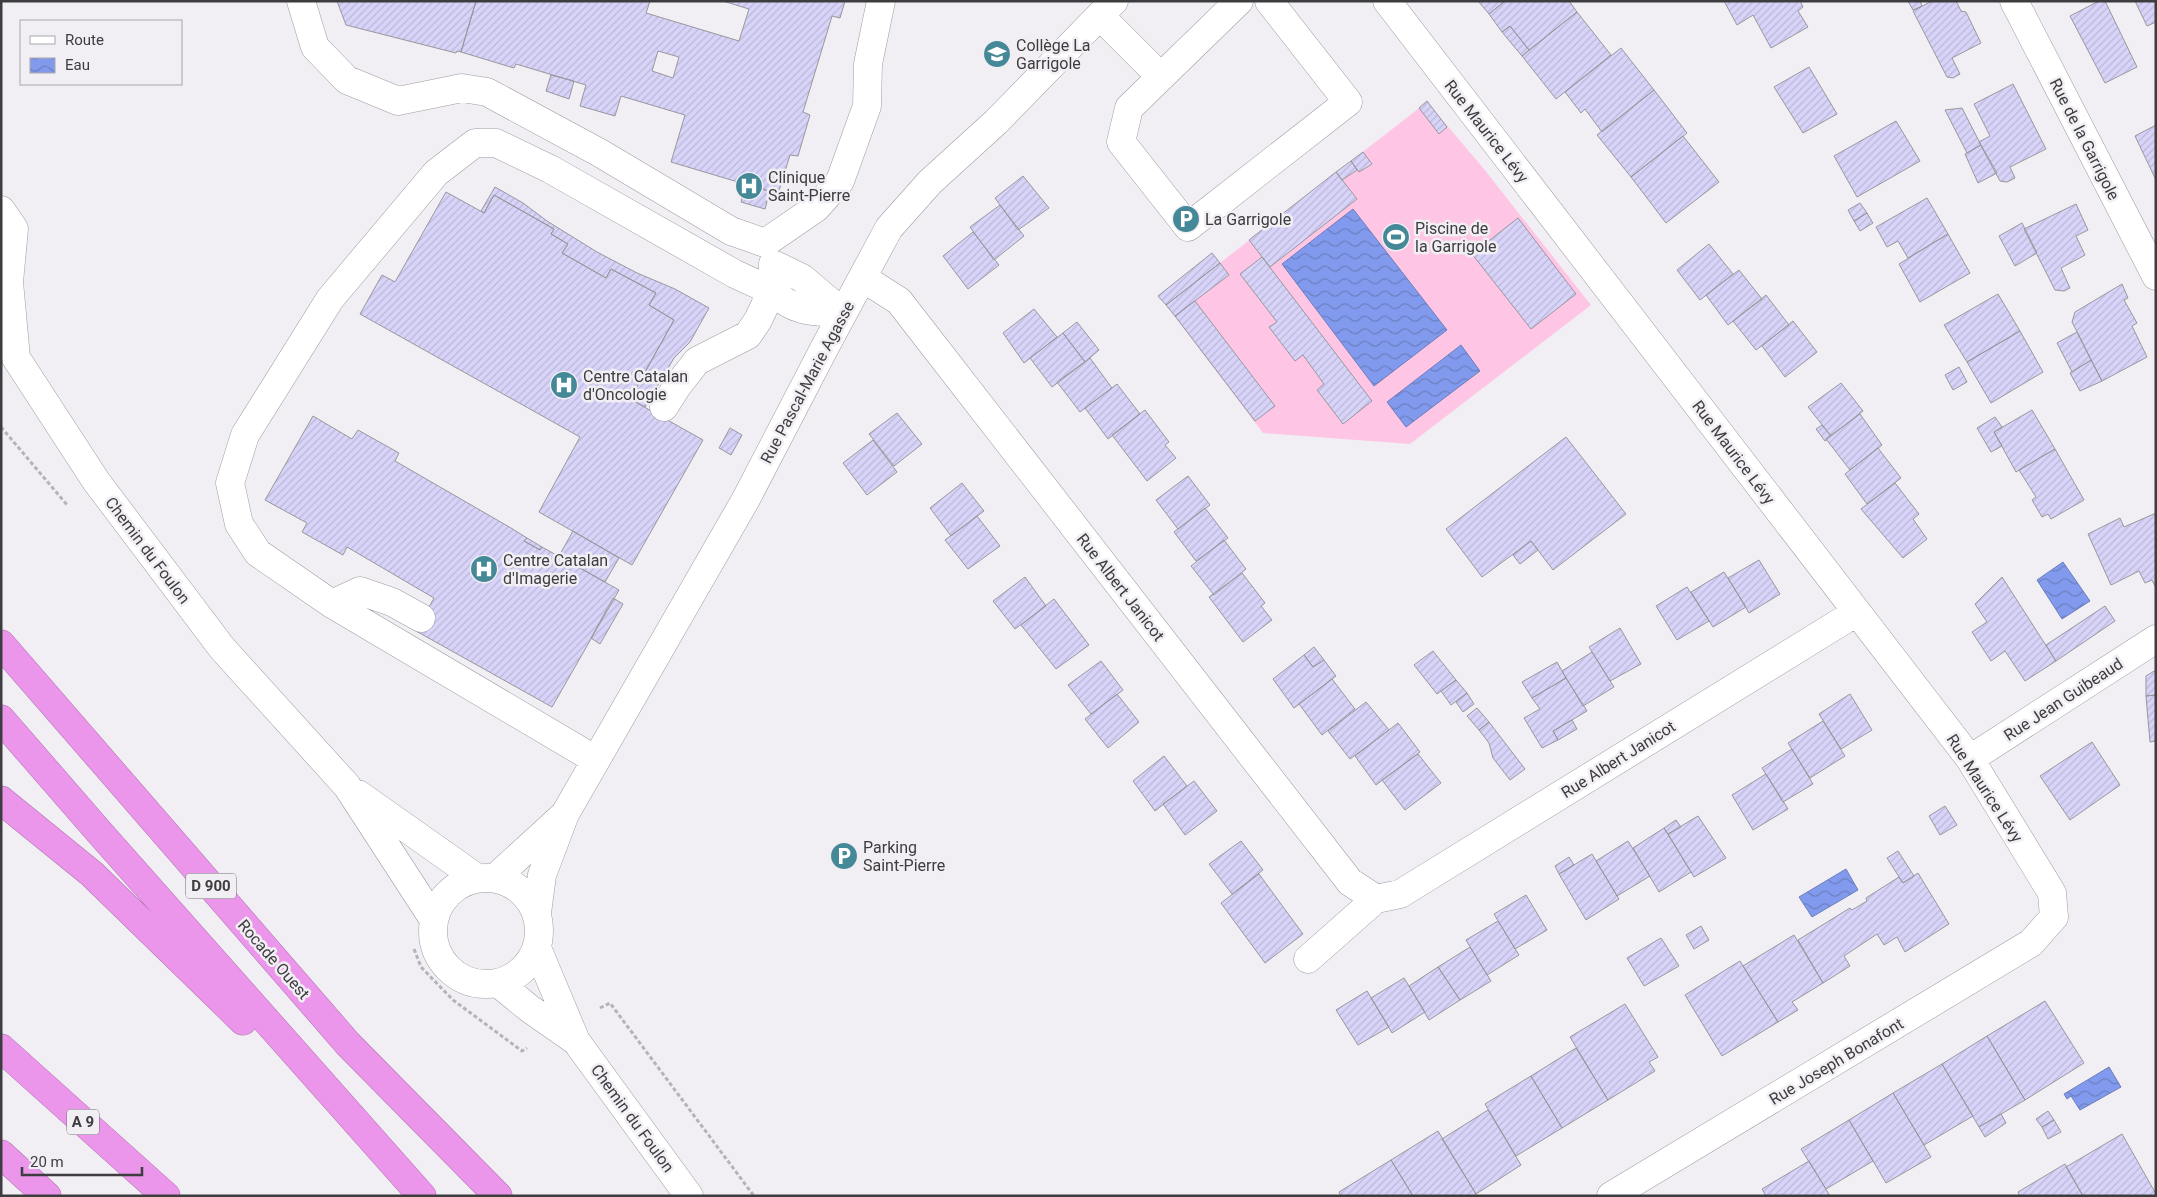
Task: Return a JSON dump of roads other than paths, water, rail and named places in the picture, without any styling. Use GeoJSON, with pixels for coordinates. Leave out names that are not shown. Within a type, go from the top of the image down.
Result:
{"type":"FeatureCollection","features":[{"type":"Feature","properties":{"kind":"highway","name":"Rocade Ouest"},"geometry":{"type":"LineString","coordinates":[[1,644],[348,1044],[498,1196]]}},
{"type":"Feature","properties":{"kind":"highway","name":"D 900"},"geometry":{"type":"LineString","coordinates":[[1,719],[100,834],[395,1168],[422,1196]]}},
{"type":"Feature","properties":{"kind":"highway"},"geometry":{"type":"LineString","coordinates":[[1,800],[92,874],[395,1168]]}},
{"type":"Feature","properties":{"kind":"highway","name":"A 9"},"geometry":{"type":"LineString","coordinates":[[1,1048],[166,1196]]}},
{"type":"Feature","properties":{"kind":"highway"},"geometry":{"type":"LineString","coordinates":[[1,1154],[47,1196]]}},
{"type":"Feature","properties":{"kind":"street"},"geometry":{"type":"LineString","coordinates":[[301,1],[315,47],[347,80],[398,101],[462,88],[487,92],[600,153],[769,253],[844,313]]}},
{"type":"Feature","properties":{"kind":"street"},"geometry":{"type":"LineString","coordinates":[[769,253],[816,208],[840,181],[867,106],[868,64],[882,1]]}},
{"type":"Feature","properties":{"kind":"street"},"geometry":{"type":"LineString","coordinates":[[1239,1],[1129,108],[1121,142],[1188,227],[1348,102],[1269,1]]}},
{"type":"Feature","properties":{"kind":"street","name":"Rue Maurice Lévy"},"geometry":{"type":"LineString","coordinates":[[1387,1],[1970,759],[2052,893],[2054,917]]}},
{"type":"Feature","properties":{"kind":"street","name":"Rue de la Garrigole"},"geometry":{"type":"LineString","coordinates":[[2014,1],[2156,276]]}},
{"type":"Feature","properties":{"kind":"street"},"geometry":{"type":"LineString","coordinates":[[1107,9],[1161,77]]}},
{"type":"Feature","properties":{"kind":"street","name":"Rue Pascal-Marie Agasse"},"geometry":{"type":"LineString","coordinates":[[537,914],[542,876],[565,814],[746,499],[889,228],[930,182],[996,122],[1107,9]]}},
{"type":"Feature","properties":{"kind":"street"},"geometry":{"type":"LineString","coordinates":[[596,760],[332,604],[258,553],[239,524],[230,483],[245,435],[330,299],[436,173],[475,143],[496,143],[550,169],[735,274],[772,291],[786,304],[811,312],[844,313]]}},
{"type":"Feature","properties":{"kind":"street","name":"Chemin du Foulon"},"geometry":{"type":"LineString","coordinates":[[1,210],[14,229],[5,277],[16,358],[96,481],[222,648],[347,786],[434,920]]}},
{"type":"Feature","properties":{"kind":"street"},"geometry":{"type":"LineString","coordinates":[[664,407],[697,361],[748,335],[758,320],[772,291],[769,253]]}},
{"type":"Feature","properties":{"kind":"street","name":"Rue Albert Janicot"},"geometry":{"type":"LineString","coordinates":[[863,278],[899,301],[1350,882],[1376,899]]}},
{"type":"Feature","properties":{"kind":"street"},"geometry":{"type":"LineString","coordinates":[[332,604],[360,591],[392,602],[421,618]]}},
{"type":"Feature","properties":{"kind":"street","name":"Rue Albert Janicot"},"geometry":{"type":"LineString","coordinates":[[1308,959],[1376,899],[1400,894],[1857,612]]}},
{"type":"Feature","properties":{"kind":"street","name":"Rue Jean Guibeaud"},"geometry":{"type":"LineString","coordinates":[[1970,759],[2156,639]]}},
{"type":"Feature","properties":{"kind":"street","name":"Chemin du Foulon"},"geometry":{"type":"LineString","coordinates":[[347,786],[486,878]]}},
{"type":"Feature","properties":{"kind":"street","name":"Rue Pascal-Marie Agasse"},"geometry":{"type":"LineString","coordinates":[[486,878],[565,814]]}},
{"type":"Feature","properties":{"kind":"street"},"geometry":{"type":"LineString","coordinates":[[486,878],[509,882],[530,900],[537,914],[540,930],[537,948],[528,964],[515,976],[498,983],[481,984],[464,980],[449,970],[438,955],[433,938],[434,920],[439,905],[449,892],[462,883],[486,878]]}},
{"type":"Feature","properties":{"kind":"street","name":"Rue Joseph Bonafont"},"geometry":{"type":"LineString","coordinates":[[1611,1196],[2031,943],[2054,917]]}},
{"type":"Feature","properties":{"kind":"street","name":"Chemin du Foulon"},"geometry":{"type":"LineString","coordinates":[[537,948],[576,1041],[689,1196]]}},
{"type":"Feature","properties":{"kind":"street","name":"Chemin du Foulon"},"geometry":{"type":"LineString","coordinates":[[498,983],[530,1009],[576,1041]]}},
{"type":"Feature","properties":{"kind":"water"},"geometry":{"type":"Polygon","coordinates":[[[1353,209],[1447,330],[1374,386],[1282,264],[1353,209]]]}},
{"type":"Feature","properties":{"kind":"water"},"geometry":{"type":"Polygon","coordinates":[[[1461,345],[1480,371],[1406,427],[1387,402],[1461,345]]]}},
{"type":"Feature","properties":{"kind":"water"},"geometry":{"type":"Polygon","coordinates":[[[2063,562],[2090,601],[2062,619],[2037,580],[2063,562]]]}},
{"type":"Feature","properties":{"kind":"water"},"geometry":{"type":"Polygon","coordinates":[[[1846,869],[1858,890],[1812,917],[1799,897],[1846,869]]]}},
{"type":"Feature","properties":{"kind":"water"},"geometry":{"type":"Polygon","coordinates":[[[2109,1067],[2121,1087],[2080,1110],[2071,1096],[2067,1099],[2064,1094],[2109,1067]]]}},
{"type":"Feature","properties":{"kind":"place","name":"Collège La Garrigole"},"geometry":{"type":"Point","coordinates":[997,54]}},
{"type":"Feature","properties":{"kind":"place","name":"Clinique Saint-Pierre"},"geometry":{"type":"Point","coordinates":[749,186]}},
{"type":"Feature","properties":{"kind":"place","name":"La Garrigole"},"geometry":{"type":"Point","coordinates":[1186,219]}},
{"type":"Feature","properties":{"kind":"place","name":"Piscine de la Garrigole"},"geometry":{"type":"Point","coordinates":[1396,237]}},
{"type":"Feature","properties":{"kind":"place","name":"Centre Catalan d'Oncologie"},"geometry":{"type":"Point","coordinates":[564,385]}},
{"type":"Feature","properties":{"kind":"place","name":"Centre Catalan d'Imagerie"},"geometry":{"type":"Point","coordinates":[484,569]}},
{"type":"Feature","properties":{"kind":"place","name":"Parking Saint-Pierre"},"geometry":{"type":"Point","coordinates":[844,856]}}]}
